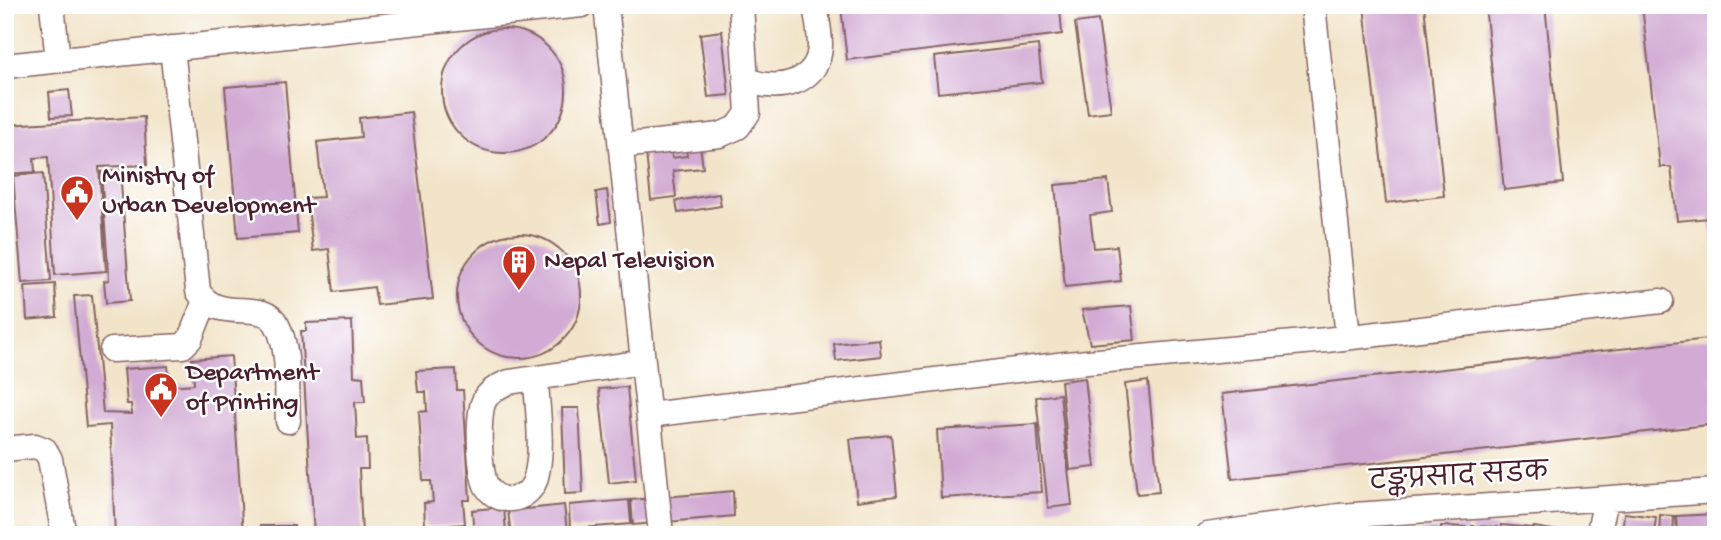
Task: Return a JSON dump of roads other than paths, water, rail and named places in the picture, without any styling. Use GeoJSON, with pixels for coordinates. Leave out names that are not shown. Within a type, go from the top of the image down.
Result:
{"type":"FeatureCollection","features":[{"type":"Feature","properties":{"kind":"street"},"geometry":{"type":"LineString","coordinates":[[52,5],[58,61]]}},
{"type":"Feature","properties":{"kind":"street"},"geometry":{"type":"LineString","coordinates":[[5,66],[582,5]]}},
{"type":"Feature","properties":{"kind":"street"},"geometry":{"type":"LineString","coordinates":[[606,5],[662,535]]}},
{"type":"Feature","properties":{"kind":"street"},"geometry":{"type":"LineString","coordinates":[[621,146],[720,135],[738,127],[748,113],[748,80],[741,5]]}},
{"type":"Feature","properties":{"kind":"street"},"geometry":{"type":"LineString","coordinates":[[748,80],[768,87],[779,87],[807,74],[818,55],[820,45],[816,5]]}},
{"type":"Feature","properties":{"kind":"street"},"geometry":{"type":"LineString","coordinates":[[1313,5],[1348,337]]}},
{"type":"Feature","properties":{"kind":"street"},"geometry":{"type":"LineString","coordinates":[[172,48],[198,290],[205,301],[217,309],[266,313],[276,323],[283,344],[288,421]]}},
{"type":"Feature","properties":{"kind":"street"},"geometry":{"type":"LineString","coordinates":[[112,350],[183,346],[190,339],[205,301]]}},
{"type":"Feature","properties":{"kind":"street"},"geometry":{"type":"LineString","coordinates":[[649,415],[1066,364],[1348,337],[1661,301]]}},
{"type":"Feature","properties":{"kind":"street"},"geometry":{"type":"LineString","coordinates":[[536,379],[537,475],[529,491],[522,496],[505,499],[490,491],[482,476],[480,411],[485,400],[499,385],[536,379],[643,362]]}},
{"type":"Feature","properties":{"kind":"street"},"geometry":{"type":"LineString","coordinates":[[5,449],[35,446],[45,450],[50,459],[64,535]]}},
{"type":"Feature","properties":{"kind":"street","name":"टङ्कप्रसाद सडक"},"geometry":{"type":"LineString","coordinates":[[1207,535],[1716,491]]}},
{"type":"Feature","properties":{"kind":"street"},"geometry":{"type":"LineString","coordinates":[[1598,535],[1606,500]]}},
{"type":"Feature","properties":{"kind":"place","name":"Ministry of Urban Development"},"geometry":{"type":"Point","coordinates":[77,222]}},
{"type":"Feature","properties":{"kind":"place","name":"Nepal Television"},"geometry":{"type":"Point","coordinates":[519,292]}},
{"type":"Feature","properties":{"kind":"place","name":"Department of Printing"},"geometry":{"type":"Point","coordinates":[161,419]}}]}
